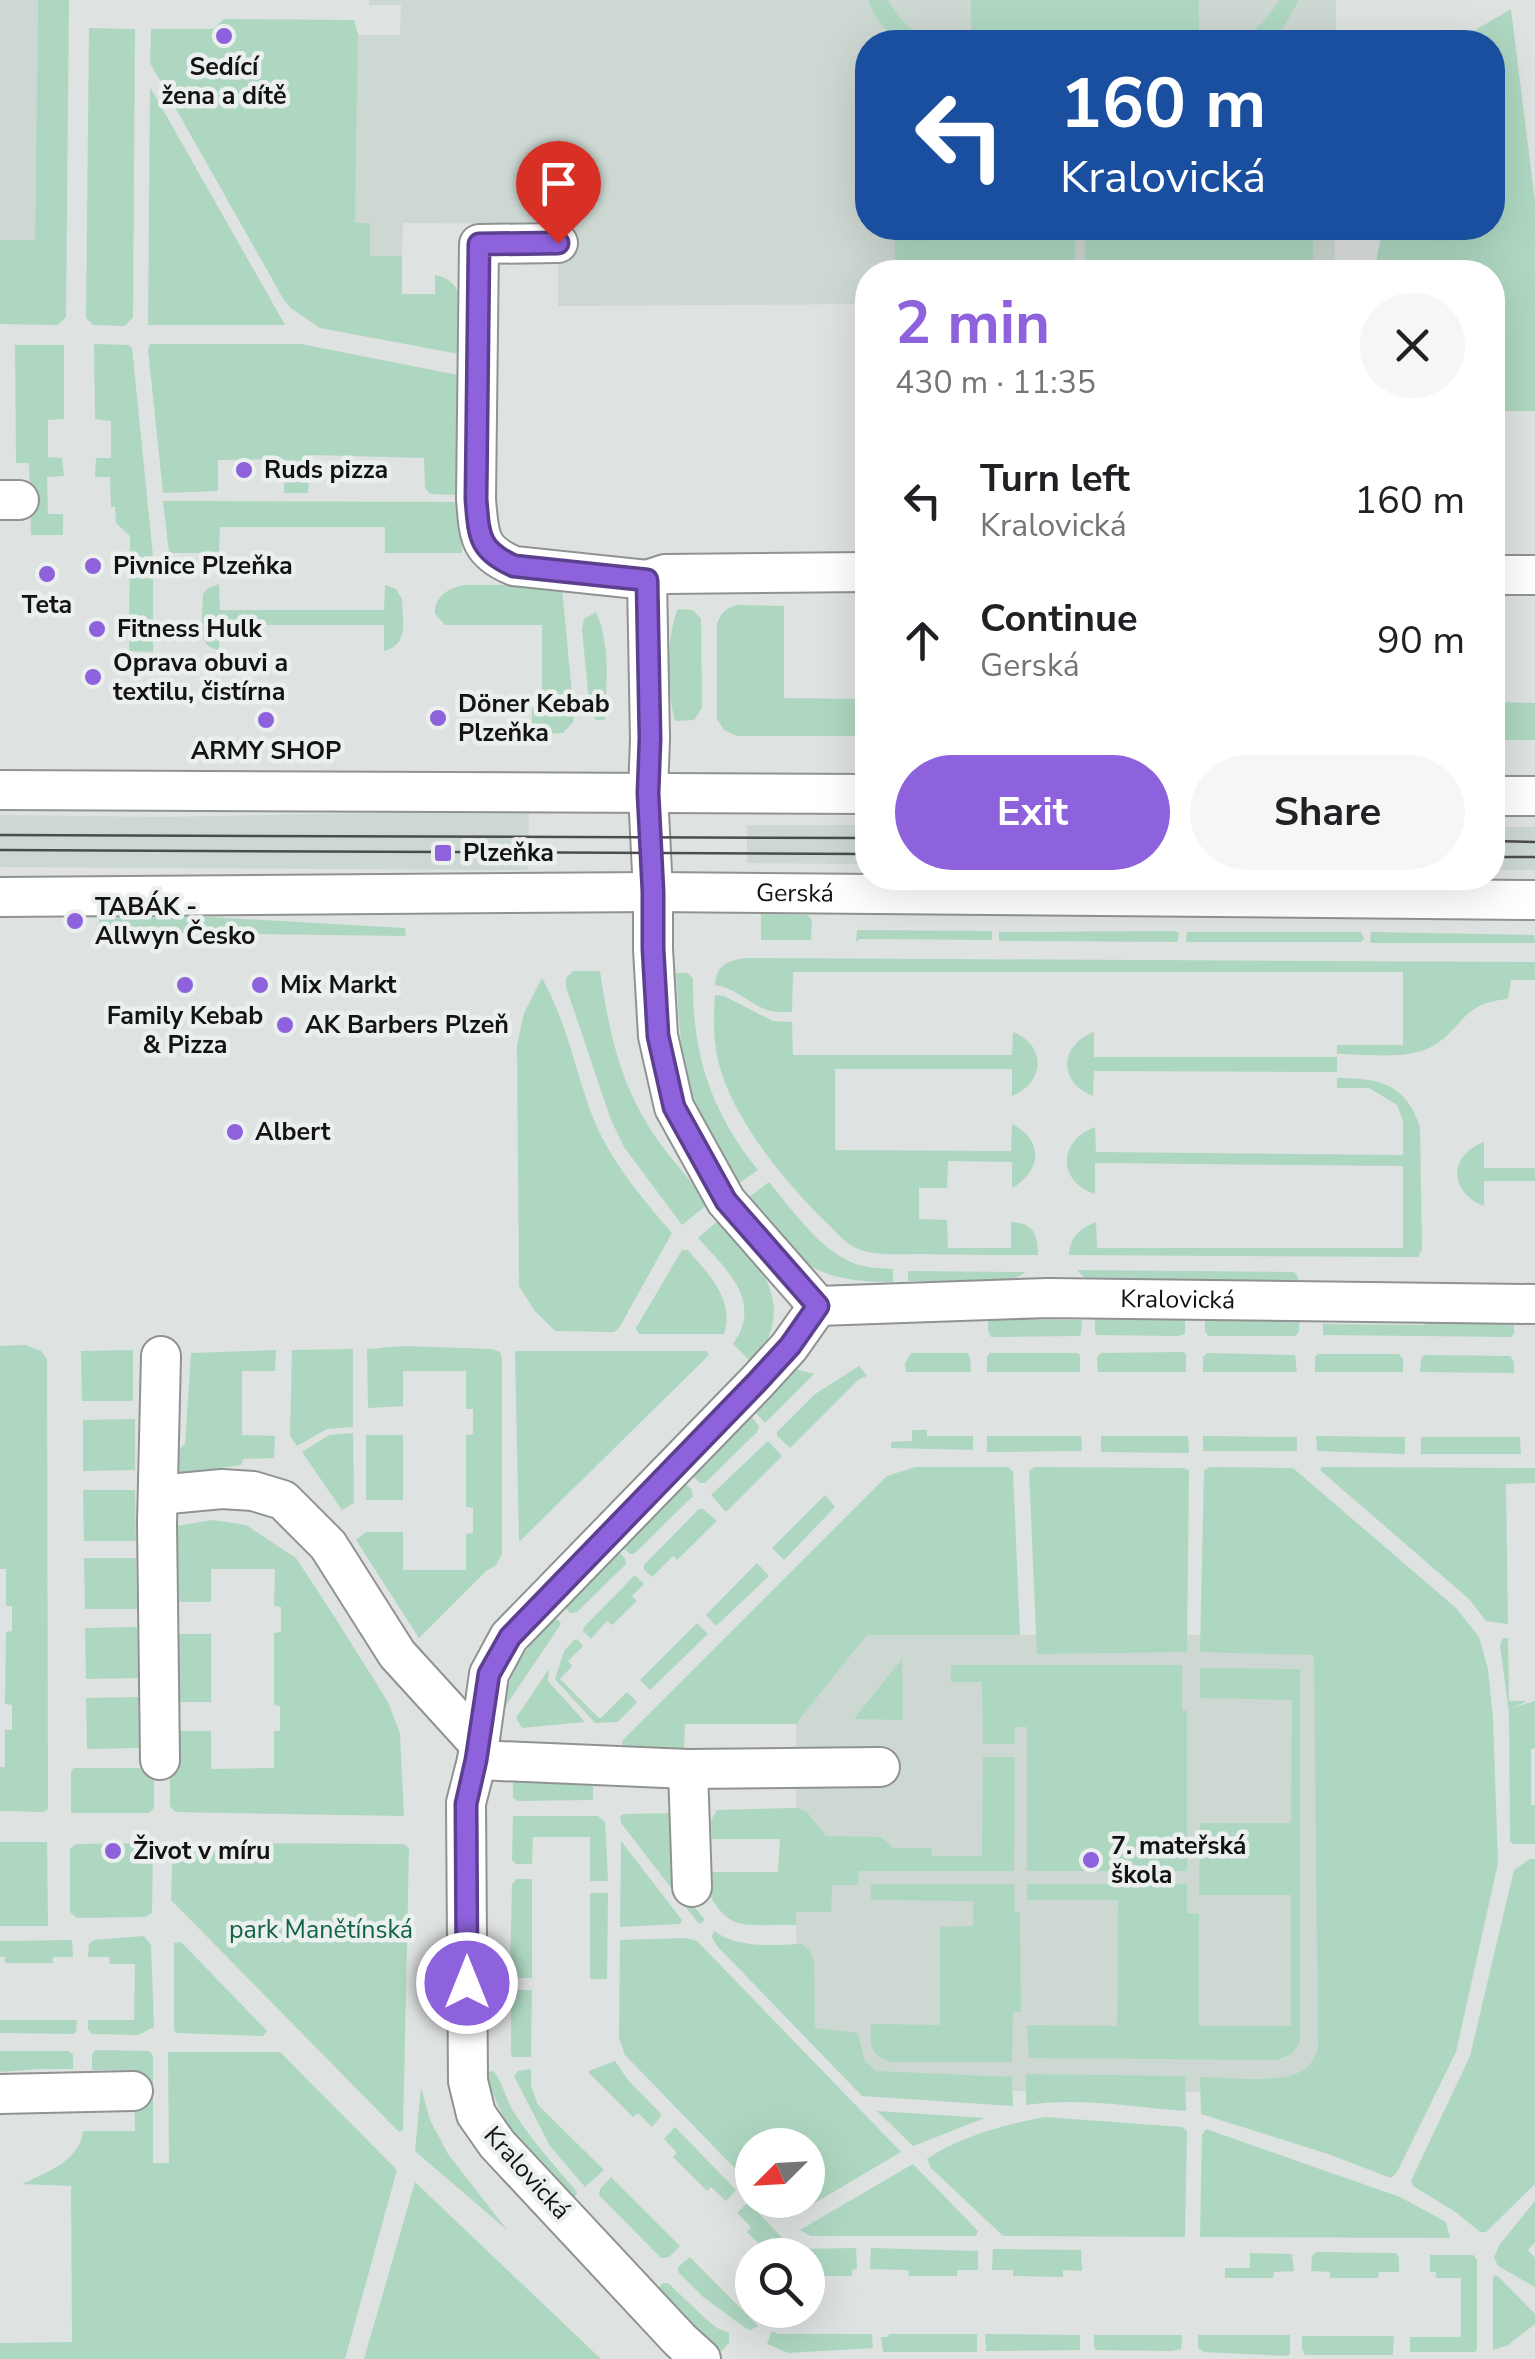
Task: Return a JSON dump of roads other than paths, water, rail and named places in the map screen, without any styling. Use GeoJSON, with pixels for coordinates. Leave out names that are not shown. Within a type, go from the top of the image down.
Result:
{"type":"FeatureCollection","features":[{"type":"Feature","properties":{"kind":"street"},"geometry":{"type":"LineString","coordinates":[[558,243],[479,244],[476,499],[479,538],[494,558],[514,566],[647,580],[665,574],[855,572]]}},
{"type":"Feature","properties":{"kind":"street"},"geometry":{"type":"LineString","coordinates":[[1505,575],[1535,575]]}},
{"type":"Feature","properties":{"kind":"street"},"geometry":{"type":"LineString","coordinates":[[647,580],[653,949],[658,1036],[674,1107],[726,1201],[818,1306]]}},
{"type":"Feature","properties":{"kind":"street"},"geometry":{"type":"LineString","coordinates":[[0,790],[855,794]]}},
{"type":"Feature","properties":{"kind":"street"},"geometry":{"type":"LineString","coordinates":[[1505,796],[1535,796]]}},
{"type":"Feature","properties":{"kind":"street","name":"Gerská"},"geometry":{"type":"LineString","coordinates":[[0,897],[653,892],[1535,900]]}},
{"type":"Feature","properties":{"kind":"street","name":"Kralovická"},"geometry":{"type":"LineString","coordinates":[[702,2359],[498,2144],[476,2114],[468,2081],[466,1804],[489,1674],[510,1637],[756,1383],[790,1346],[818,1306],[1048,1298],[1535,1304]]}},
{"type":"Feature","properties":{"kind":"street"},"geometry":{"type":"LineString","coordinates":[[160,1760],[161,1356]]}},
{"type":"Feature","properties":{"kind":"street"},"geometry":{"type":"LineString","coordinates":[[158,1494],[222,1489],[253,1491],[283,1500],[328,1546],[397,1654],[478,1752],[688,1769],[880,1766]]}},
{"type":"Feature","properties":{"kind":"street"},"geometry":{"type":"LineString","coordinates":[[688,1769],[692,1887]]}},
{"type":"Feature","properties":{"kind":"street"},"geometry":{"type":"LineString","coordinates":[[0,2094],[133,2091]]}},
{"type":"Feature","properties":{"kind":"tram line"},"geometry":{"type":"LineString","coordinates":[[0,835],[855,838]]}},
{"type":"Feature","properties":{"kind":"tram line"},"geometry":{"type":"LineString","coordinates":[[1505,841],[1535,842]]}},
{"type":"Feature","properties":{"kind":"tram line"},"geometry":{"type":"LineString","coordinates":[[0,850],[855,854]]}},
{"type":"Feature","properties":{"kind":"tram line"},"geometry":{"type":"LineString","coordinates":[[1505,857],[1535,857]]}},
{"type":"Feature","properties":{"kind":"place","name":"Sedící žena a dítě"},"geometry":{"type":"Point","coordinates":[224,36]}},
{"type":"Feature","properties":{"kind":"place","name":"Ruds pizza"},"geometry":{"type":"Point","coordinates":[244,470]}},
{"type":"Feature","properties":{"kind":"place","name":"Pivnice Plzeňka"},"geometry":{"type":"Point","coordinates":[93,566]}},
{"type":"Feature","properties":{"kind":"place","name":"Teta"},"geometry":{"type":"Point","coordinates":[47,574]}},
{"type":"Feature","properties":{"kind":"place","name":"Fitness Hulk"},"geometry":{"type":"Point","coordinates":[97,629]}},
{"type":"Feature","properties":{"kind":"place","name":"Oprava obuvi a textilu, čistírna"},"geometry":{"type":"Point","coordinates":[93,677]}},
{"type":"Feature","properties":{"kind":"place","name":"Döner Kebab Plzeňka"},"geometry":{"type":"Point","coordinates":[438,718]}},
{"type":"Feature","properties":{"kind":"place","name":"ARMY SHOP"},"geometry":{"type":"Point","coordinates":[266,720]}},
{"type":"Feature","properties":{"kind":"place","name":"Plzeňka"},"geometry":{"type":"Point","coordinates":[443,853]}},
{"type":"Feature","properties":{"kind":"place","name":"TABÁK - Allwyn Česko"},"geometry":{"type":"Point","coordinates":[75,921]}},
{"type":"Feature","properties":{"kind":"place","name":"Family Kebab & Pizza"},"geometry":{"type":"Point","coordinates":[185,985]}},
{"type":"Feature","properties":{"kind":"place","name":"Mix Markt"},"geometry":{"type":"Point","coordinates":[260,985]}},
{"type":"Feature","properties":{"kind":"place","name":"AK Barbers Plzeň"},"geometry":{"type":"Point","coordinates":[285,1025]}},
{"type":"Feature","properties":{"kind":"place","name":"Albert"},"geometry":{"type":"Point","coordinates":[235,1132]}},
{"type":"Feature","properties":{"kind":"place","name":"Život v míru"},"geometry":{"type":"Point","coordinates":[113,1851]}},
{"type":"Feature","properties":{"kind":"place","name":"7. mateřská škola"},"geometry":{"type":"Point","coordinates":[1091,1860]}},
{"type":"Feature","properties":{"kind":"park label","name":"park Manětínská"},"geometry":{"type":"Point","coordinates":[321,1930]}}]}
